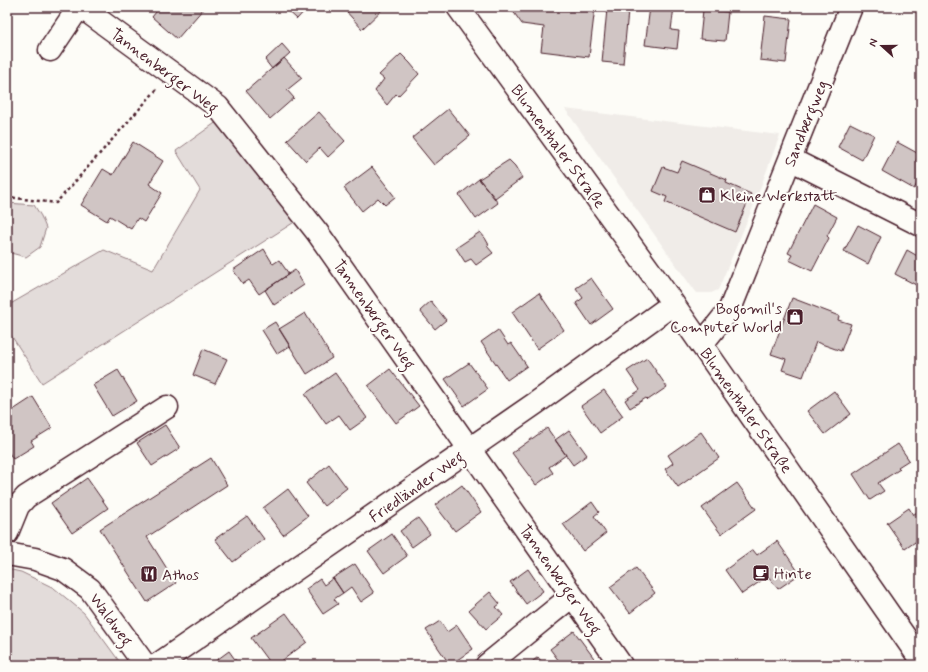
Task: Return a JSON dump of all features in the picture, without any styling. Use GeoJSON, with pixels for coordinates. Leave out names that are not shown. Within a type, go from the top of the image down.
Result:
{"type":"FeatureCollection","features":[{"type":"Feature","properties":{"kind":"street"},"geometry":{"type":"LineString","coordinates":[[50,50],[80,7]]}},
{"type":"Feature","properties":{"kind":"street","name":"Tannenberger Weg"},"geometry":{"type":"LineString","coordinates":[[80,7],[218,107],[317,232],[621,665]]}},
{"type":"Feature","properties":{"kind":"street","name":"Blumenthaler Straße"},"geometry":{"type":"LineString","coordinates":[[458,7],[702,344],[921,660]]}},
{"type":"Feature","properties":{"kind":"street","name":"Sandbergweg"},"geometry":{"type":"LineString","coordinates":[[702,344],[730,309],[851,7]]}},
{"type":"Feature","properties":{"kind":"street"},"geometry":{"type":"LineString","coordinates":[[790,159],[921,225]]}},
{"type":"Feature","properties":{"kind":"street","name":"Friedländer Weg"},"geometry":{"type":"LineString","coordinates":[[157,665],[182,639],[470,449],[673,304]]}},
{"type":"Feature","properties":{"kind":"street"},"geometry":{"type":"LineString","coordinates":[[7,533],[18,506],[26,497],[167,408]]}},
{"type":"Feature","properties":{"kind":"street","name":"Waldweg"},"geometry":{"type":"LineString","coordinates":[[7,554],[35,559],[63,569],[90,589],[145,665]]}},
{"type":"Feature","properties":{"kind":"street"},"geometry":{"type":"LineString","coordinates":[[487,665],[572,596]]}},
{"type":"Feature","properties":{"kind":"path"},"geometry":{"type":"LineString","coordinates":[[7,197],[56,202],[171,73]]}},
{"type":"Feature","properties":{"kind":"shaded area"},"geometry":{"type":"Polygon","coordinates":[[[565,109],[780,135],[755,202],[718,290],[711,293],[696,293],[565,109]]]}},
{"type":"Feature","properties":{"kind":"shaded area"},"geometry":{"type":"Polygon","coordinates":[[[218,121],[296,221],[42,383],[7,329],[7,306],[104,250],[153,270],[200,190],[176,151],[218,121]]]}},
{"type":"Feature","properties":{"kind":"shaded area"},"geometry":{"type":"Polygon","coordinates":[[[7,203],[34,205],[46,228],[40,247],[26,257],[7,252],[7,203]]]}},
{"type":"Feature","properties":{"kind":"shaded area"},"geometry":{"type":"Polygon","coordinates":[[[7,569],[21,572],[54,588],[84,613],[122,665],[7,665],[7,569]]]}},
{"type":"Feature","properties":{"kind":"building"},"geometry":{"type":"Polygon","coordinates":[[[160,7],[204,8],[177,39],[152,17],[160,7]]]}},
{"type":"Feature","properties":{"kind":"building"},"geometry":{"type":"Polygon","coordinates":[[[284,7],[308,7],[297,19],[284,7]]]}},
{"type":"Feature","properties":{"kind":"building"},"geometry":{"type":"Polygon","coordinates":[[[346,7],[385,7],[362,29],[344,9],[346,7]]]}},
{"type":"Feature","properties":{"kind":"building"},"geometry":{"type":"Polygon","coordinates":[[[510,7],[595,7],[589,57],[541,51],[544,27],[522,24],[510,7]]]}},
{"type":"Feature","properties":{"kind":"building"},"geometry":{"type":"Polygon","coordinates":[[[650,7],[674,7],[671,30],[679,31],[677,49],[645,45],[650,7]]]}},
{"type":"Feature","properties":{"kind":"building"},"geometry":{"type":"Polygon","coordinates":[[[607,9],[628,11],[623,64],[602,62],[607,9]]]}},
{"type":"Feature","properties":{"kind":"building"},"geometry":{"type":"Polygon","coordinates":[[[703,10],[728,12],[725,41],[700,39],[703,10]]]}},
{"type":"Feature","properties":{"kind":"building"},"geometry":{"type":"Polygon","coordinates":[[[765,16],[791,19],[786,63],[760,60],[765,16]]]}},
{"type":"Feature","properties":{"kind":"building"},"geometry":{"type":"Polygon","coordinates":[[[282,44],[290,53],[272,69],[265,60],[282,44]]]}},
{"type":"Feature","properties":{"kind":"building"},"geometry":{"type":"Polygon","coordinates":[[[401,54],[419,74],[398,96],[396,94],[387,105],[375,91],[384,79],[379,75],[401,54]]]}},
{"type":"Feature","properties":{"kind":"building"},"geometry":{"type":"Polygon","coordinates":[[[284,58],[302,78],[287,90],[294,98],[270,119],[246,91],[284,58]]]}},
{"type":"Feature","properties":{"kind":"building"},"geometry":{"type":"Polygon","coordinates":[[[448,109],[470,136],[434,165],[412,138],[448,109]]]}},
{"type":"Feature","properties":{"kind":"building"},"geometry":{"type":"Polygon","coordinates":[[[319,112],[345,141],[328,157],[320,148],[306,161],[287,140],[319,112]]]}},
{"type":"Feature","properties":{"kind":"building"},"geometry":{"type":"Polygon","coordinates":[[[850,123],[874,135],[862,160],[838,147],[850,123]]]}},
{"type":"Feature","properties":{"kind":"building"},"geometry":{"type":"Polygon","coordinates":[[[133,142],[163,161],[149,184],[162,193],[144,222],[138,218],[131,229],[110,216],[107,221],[81,205],[103,169],[113,175],[133,142]]]}},
{"type":"Feature","properties":{"kind":"building"},"geometry":{"type":"Polygon","coordinates":[[[897,142],[919,154],[916,161],[921,164],[921,177],[914,189],[882,171],[897,142]]]}},
{"type":"Feature","properties":{"kind":"building"},"geometry":{"type":"Polygon","coordinates":[[[509,160],[515,166],[522,178],[495,198],[479,179],[509,160]]]}},
{"type":"Feature","properties":{"kind":"building","name":"Kleine Werkstatt"},"geometry":{"type":"Polygon","coordinates":[[[682,161],[727,180],[726,183],[751,194],[735,232],[665,202],[667,197],[653,191],[663,167],[677,172],[682,161]]]}},
{"type":"Feature","properties":{"kind":"building"},"geometry":{"type":"Polygon","coordinates":[[[372,167],[395,197],[385,205],[378,198],[362,211],[344,188],[372,167]]]}},
{"type":"Feature","properties":{"kind":"building"},"geometry":{"type":"Polygon","coordinates":[[[479,179],[498,203],[476,219],[459,195],[479,179]]]}},
{"type":"Feature","properties":{"kind":"building"},"geometry":{"type":"Polygon","coordinates":[[[813,204],[837,217],[827,236],[829,238],[812,271],[789,260],[792,255],[788,253],[813,204]]]}},
{"type":"Feature","properties":{"kind":"building"},"geometry":{"type":"Polygon","coordinates":[[[858,225],[881,237],[868,264],[844,251],[858,225]]]}},
{"type":"Feature","properties":{"kind":"building"},"geometry":{"type":"Polygon","coordinates":[[[480,232],[489,245],[487,246],[493,253],[476,265],[471,259],[465,262],[456,248],[480,232]]]}},
{"type":"Feature","properties":{"kind":"building"},"geometry":{"type":"Polygon","coordinates":[[[264,249],[273,264],[279,260],[289,274],[259,294],[249,280],[243,284],[233,270],[264,249]]]}},
{"type":"Feature","properties":{"kind":"building"},"geometry":{"type":"Polygon","coordinates":[[[907,250],[921,258],[921,281],[918,286],[895,274],[907,250]]]}},
{"type":"Feature","properties":{"kind":"building"},"geometry":{"type":"Polygon","coordinates":[[[295,270],[304,285],[274,305],[265,290],[295,270]]]}},
{"type":"Feature","properties":{"kind":"building"},"geometry":{"type":"Polygon","coordinates":[[[591,278],[613,309],[591,325],[576,303],[583,298],[576,288],[591,278]]]}},
{"type":"Feature","properties":{"kind":"building"},"geometry":{"type":"Polygon","coordinates":[[[539,293],[564,330],[537,349],[512,312],[539,293]]]}},
{"type":"Feature","properties":{"kind":"building"},"geometry":{"type":"Polygon","coordinates":[[[792,298],[839,316],[838,320],[851,324],[841,351],[816,342],[803,377],[782,370],[786,359],[771,354],[792,298]]]}},
{"type":"Feature","properties":{"kind":"building"},"geometry":{"type":"Polygon","coordinates":[[[431,301],[446,320],[435,329],[420,311],[431,301]]]}},
{"type":"Feature","properties":{"kind":"building"},"geometry":{"type":"Polygon","coordinates":[[[305,313],[332,358],[307,374],[279,329],[305,313]]]}},
{"type":"Feature","properties":{"kind":"building"},"geometry":{"type":"Polygon","coordinates":[[[275,322],[290,346],[277,354],[262,330],[275,322]]]}},
{"type":"Feature","properties":{"kind":"building"},"geometry":{"type":"Polygon","coordinates":[[[498,330],[508,345],[511,343],[527,366],[507,380],[481,342],[498,330]]]}},
{"type":"Feature","properties":{"kind":"building"},"geometry":{"type":"Polygon","coordinates":[[[203,349],[227,359],[215,384],[193,375],[203,349]]]}},
{"type":"Feature","properties":{"kind":"building"},"geometry":{"type":"Polygon","coordinates":[[[647,358],[667,387],[648,400],[646,398],[630,408],[625,400],[640,390],[627,371],[647,358]]]}},
{"type":"Feature","properties":{"kind":"building"},"geometry":{"type":"Polygon","coordinates":[[[469,363],[488,389],[464,406],[445,379],[469,363]]]}},
{"type":"Feature","properties":{"kind":"building"},"geometry":{"type":"Polygon","coordinates":[[[390,369],[419,406],[396,423],[368,386],[390,369]]]}},
{"type":"Feature","properties":{"kind":"building"},"geometry":{"type":"Polygon","coordinates":[[[118,370],[137,401],[112,416],[93,385],[118,370]]]}},
{"type":"Feature","properties":{"kind":"building"},"geometry":{"type":"Polygon","coordinates":[[[335,373],[367,418],[350,430],[339,415],[326,424],[305,394],[335,373]]]}},
{"type":"Feature","properties":{"kind":"building"},"geometry":{"type":"Polygon","coordinates":[[[604,390],[623,416],[600,433],[581,406],[604,390]]]}},
{"type":"Feature","properties":{"kind":"building"},"geometry":{"type":"Polygon","coordinates":[[[834,391],[851,414],[825,434],[807,411],[834,391]]]}},
{"type":"Feature","properties":{"kind":"building"},"geometry":{"type":"Polygon","coordinates":[[[33,397],[52,428],[31,441],[34,446],[13,459],[7,450],[7,414],[33,397]]]}},
{"type":"Feature","properties":{"kind":"building"},"geometry":{"type":"Polygon","coordinates":[[[165,425],[180,448],[152,466],[137,443],[165,425]]]}},
{"type":"Feature","properties":{"kind":"building"},"geometry":{"type":"Polygon","coordinates":[[[547,428],[566,455],[549,467],[553,473],[536,485],[512,453],[547,428]]]}},
{"type":"Feature","properties":{"kind":"building"},"geometry":{"type":"Polygon","coordinates":[[[569,430],[587,455],[573,465],[555,440],[569,430]]]}},
{"type":"Feature","properties":{"kind":"building"},"geometry":{"type":"Polygon","coordinates":[[[701,432],[719,458],[678,487],[665,469],[673,463],[668,455],[701,432]]]}},
{"type":"Feature","properties":{"kind":"building"},"geometry":{"type":"Polygon","coordinates":[[[898,444],[909,460],[898,467],[900,469],[878,483],[884,491],[870,500],[853,474],[898,444]]]}},
{"type":"Feature","properties":{"kind":"building"},"geometry":{"type":"Polygon","coordinates":[[[211,458],[227,485],[147,537],[176,583],[147,602],[100,529],[211,458]]]}},
{"type":"Feature","properties":{"kind":"building"},"geometry":{"type":"Polygon","coordinates":[[[329,464],[347,488],[324,506],[306,483],[329,464]]]}},
{"type":"Feature","properties":{"kind":"building"},"geometry":{"type":"Polygon","coordinates":[[[87,478],[108,508],[72,533],[51,503],[87,478]]]}},
{"type":"Feature","properties":{"kind":"building"},"geometry":{"type":"Polygon","coordinates":[[[737,483],[756,509],[721,534],[702,508],[737,483]]]}},
{"type":"Feature","properties":{"kind":"building"},"geometry":{"type":"Polygon","coordinates":[[[462,485],[481,512],[455,531],[435,505],[462,485]]]}},
{"type":"Feature","properties":{"kind":"building"},"geometry":{"type":"Polygon","coordinates":[[[288,489],[308,516],[283,535],[263,508],[288,489]]]}},
{"type":"Feature","properties":{"kind":"building"},"geometry":{"type":"Polygon","coordinates":[[[592,502],[599,512],[594,516],[606,533],[583,551],[563,524],[592,502]]]}},
{"type":"Feature","properties":{"kind":"building"},"geometry":{"type":"Polygon","coordinates":[[[909,508],[913,515],[921,509],[921,538],[905,549],[887,523],[909,508]]]}},
{"type":"Feature","properties":{"kind":"building"},"geometry":{"type":"Polygon","coordinates":[[[247,516],[264,539],[233,562],[215,539],[247,516]]]}},
{"type":"Feature","properties":{"kind":"building"},"geometry":{"type":"Polygon","coordinates":[[[418,518],[430,534],[412,547],[400,531],[418,518]]]}},
{"type":"Feature","properties":{"kind":"building"},"geometry":{"type":"Polygon","coordinates":[[[392,534],[407,556],[384,573],[368,551],[392,534]]]}},
{"type":"Feature","properties":{"kind":"building"},"geometry":{"type":"Polygon","coordinates":[[[777,541],[800,574],[778,589],[768,576],[742,594],[725,570],[753,550],[757,555],[777,541]]]}},
{"type":"Feature","properties":{"kind":"building"},"geometry":{"type":"Polygon","coordinates":[[[355,564],[374,593],[361,602],[351,587],[343,593],[333,578],[355,564]]]}},
{"type":"Feature","properties":{"kind":"building"},"geometry":{"type":"Polygon","coordinates":[[[636,568],[655,593],[630,613],[610,587],[636,568]]]}},
{"type":"Feature","properties":{"kind":"building"},"geometry":{"type":"Polygon","coordinates":[[[528,569],[543,591],[526,604],[510,582],[528,569]]]}},
{"type":"Feature","properties":{"kind":"building"},"geometry":{"type":"Polygon","coordinates":[[[333,578],[343,593],[334,599],[338,604],[323,614],[306,589],[320,579],[324,585],[333,578]]]}},
{"type":"Feature","properties":{"kind":"building"},"geometry":{"type":"Polygon","coordinates":[[[490,592],[500,604],[496,607],[503,615],[486,629],[469,610],[490,592]]]}},
{"type":"Feature","properties":{"kind":"building"},"geometry":{"type":"Polygon","coordinates":[[[286,613],[307,642],[276,665],[271,665],[251,638],[286,613]]]}},
{"type":"Feature","properties":{"kind":"building"},"geometry":{"type":"Polygon","coordinates":[[[440,621],[447,632],[457,625],[473,649],[450,665],[426,630],[440,621]]]}},
{"type":"Feature","properties":{"kind":"building"},"geometry":{"type":"Polygon","coordinates":[[[574,631],[599,665],[562,665],[550,649],[574,631]]]}},
{"type":"Feature","properties":{"kind":"building"},"geometry":{"type":"Polygon","coordinates":[[[229,651],[239,665],[210,665],[229,651]]]}},
{"type":"Feature","properties":{"kind":"building"},"geometry":{"type":"Polygon","coordinates":[[[538,657],[544,665],[528,665],[538,657]]]}},
{"type":"Feature","properties":{"kind":"place","name":"Kleine Werkstatt"},"geometry":{"type":"Point","coordinates":[707,195]}},
{"type":"Feature","properties":{"kind":"place","name":"Bogomil's Computer World"},"geometry":{"type":"Point","coordinates":[795,317]}},
{"type":"Feature","properties":{"kind":"place","name":"Hinte"},"geometry":{"type":"Point","coordinates":[761,573]}},
{"type":"Feature","properties":{"kind":"place","name":"Athos"},"geometry":{"type":"Point","coordinates":[149,574]}}]}
